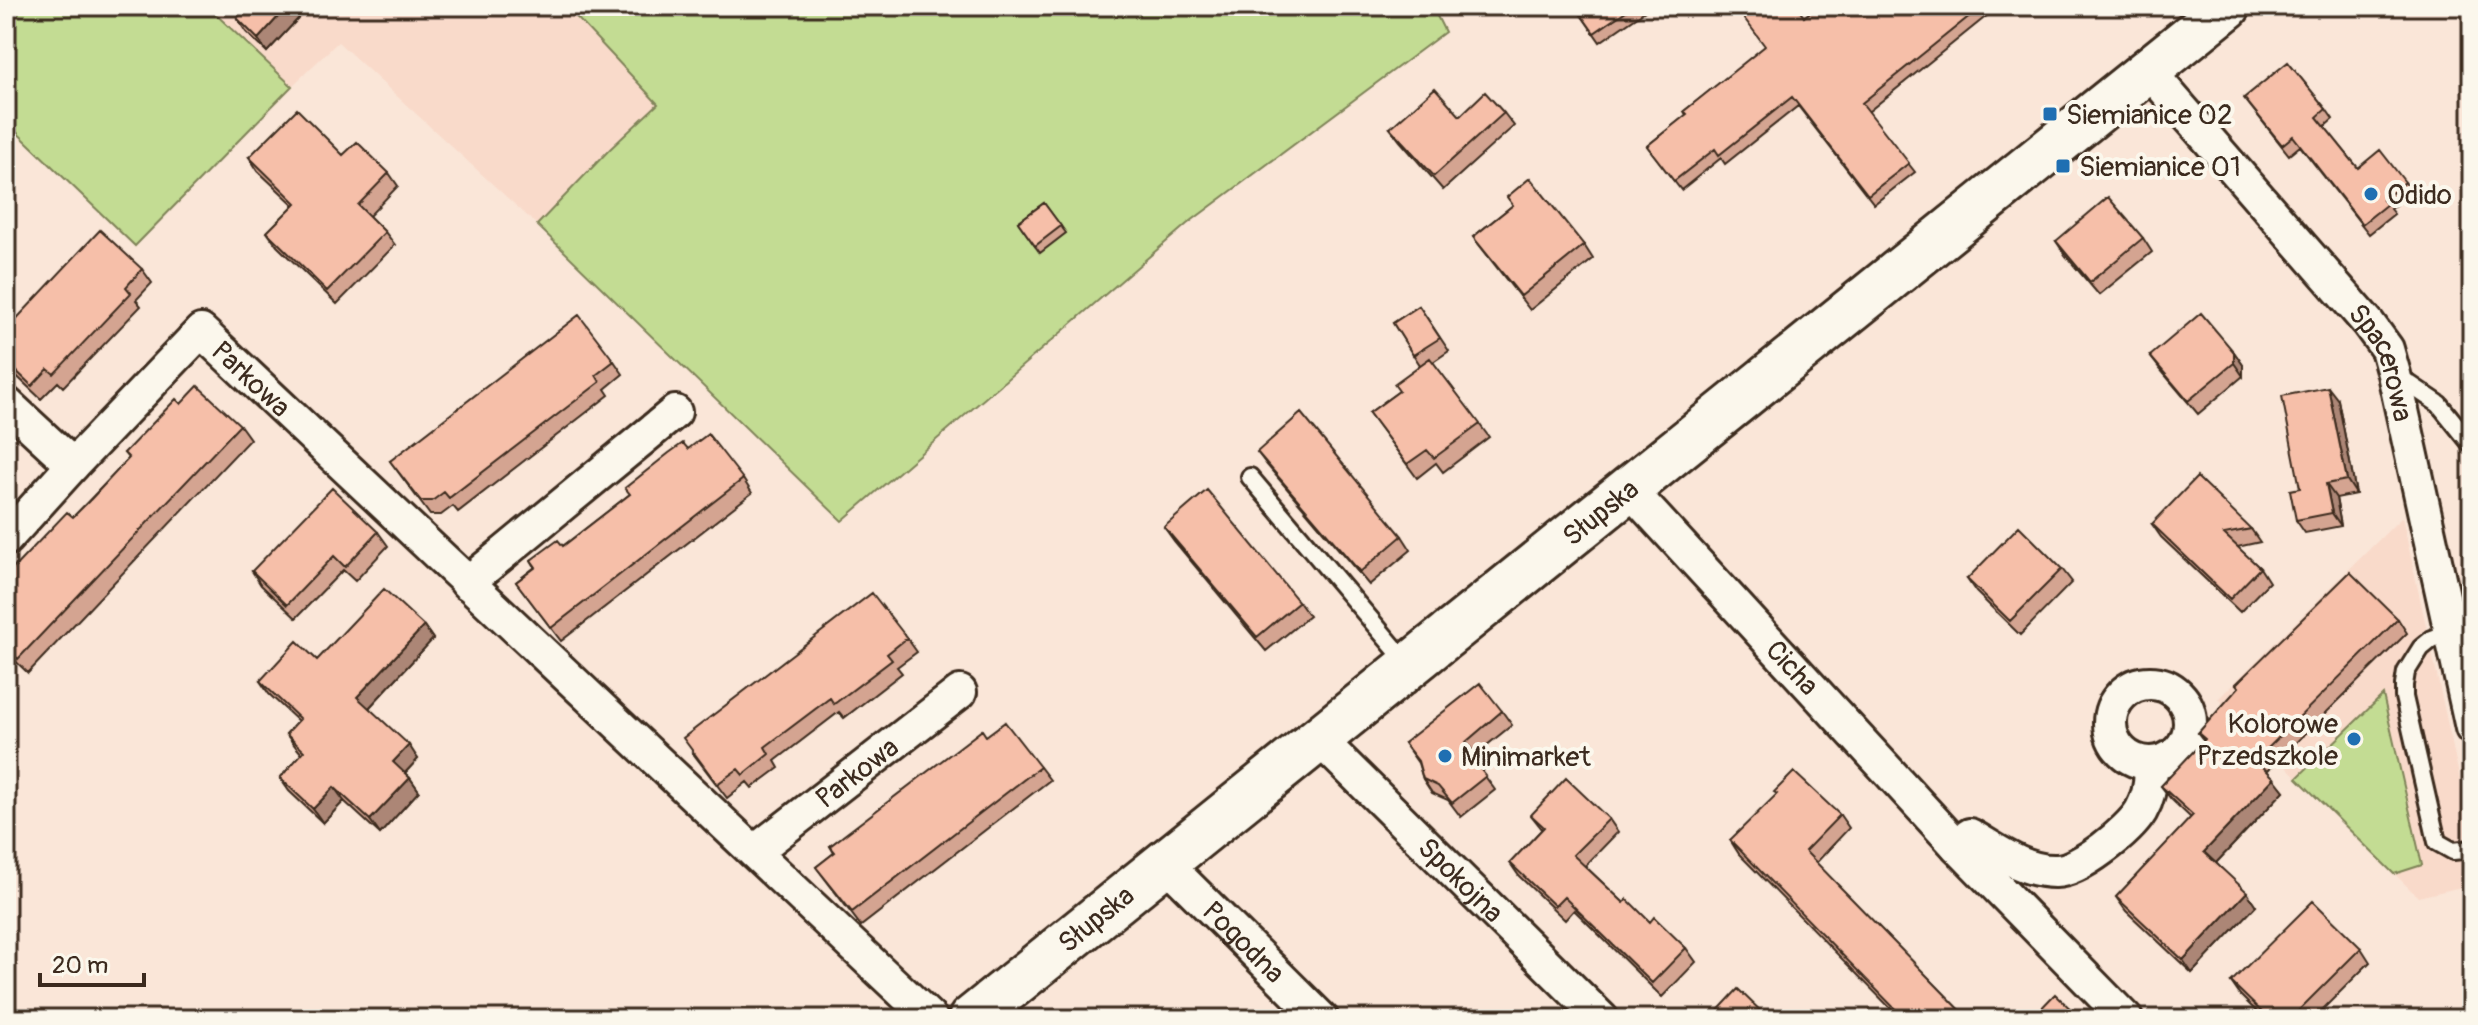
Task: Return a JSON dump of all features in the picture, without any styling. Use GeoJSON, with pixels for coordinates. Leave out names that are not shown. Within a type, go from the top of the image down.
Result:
{"type":"FeatureCollection","features":[{"type":"Feature","properties":{"kind":"main road","name":"Słupska"},"geometry":{"type":"LineString","coordinates":[[971,1019],[2228,6]]}},
{"type":"Feature","properties":{"kind":"street","name":"Spacerowa"},"geometry":{"type":"LineString","coordinates":[[2148,70],[2368,323],[2387,349],[2459,640],[2472,728]]}},
{"type":"Feature","properties":{"kind":"street","name":"Parkowa"},"geometry":{"type":"LineString","coordinates":[[73,465],[201,331],[931,1019]]}},
{"type":"Feature","properties":{"kind":"street"},"geometry":{"type":"LineString","coordinates":[[6,403],[73,465],[6,539]]}},
{"type":"Feature","properties":{"kind":"street"},"geometry":{"type":"LineString","coordinates":[[467,583],[675,412]]}},
{"type":"Feature","properties":{"kind":"street","name":"Cicha"},"geometry":{"type":"LineString","coordinates":[[1629,489],[1957,846],[2126,1019]]}},
{"type":"Feature","properties":{"kind":"street","name":"Parkowa"},"geometry":{"type":"LineString","coordinates":[[754,852],[960,692]]}},
{"type":"Feature","properties":{"kind":"street","name":"Spokojna"},"geometry":{"type":"LineString","coordinates":[[1319,739],[1602,1019]]}},
{"type":"Feature","properties":{"kind":"street"},"geometry":{"type":"LineString","coordinates":[[1957,846],[1970,835],[2016,862],[2038,870],[2057,871],[2075,867],[2092,857],[2139,814],[2150,787],[2150,763]]}},
{"type":"Feature","properties":{"kind":"street","name":"Pogodna"},"geometry":{"type":"LineString","coordinates":[[1168,860],[1178,876],[1322,1019]]}},
{"type":"Feature","properties":{"kind":"lane"},"geometry":{"type":"LineString","coordinates":[[2394,374],[2439,404],[2472,445]]}},
{"type":"Feature","properties":{"kind":"lane"},"geometry":{"type":"LineString","coordinates":[[1250,477],[1410,666]]}},
{"type":"Feature","properties":{"kind":"lane"},"geometry":{"type":"LineString","coordinates":[[2459,640],[2432,639],[2421,648],[2406,672],[2404,697],[2437,842],[2453,851],[2472,849]]}},
{"type":"Feature","properties":{"kind":"shaded area"},"geometry":{"type":"Polygon","coordinates":[[[207,6],[566,6],[658,104],[537,225],[338,42],[292,86],[207,6]]]}},
{"type":"Feature","properties":{"kind":"shaded area","name":"Kolorowe Przedszkole"},"geometry":{"type":"Polygon","coordinates":[[[2402,517],[2472,834],[2472,908],[2466,886],[2418,897],[2218,699],[2402,517]]]}},
{"type":"Feature","properties":{"kind":"green space"},"geometry":{"type":"Polygon","coordinates":[[[6,6],[207,6],[292,86],[135,246],[6,122],[6,6]]]}},
{"type":"Feature","properties":{"kind":"green space"},"geometry":{"type":"Polygon","coordinates":[[[566,6],[1432,6],[1445,32],[1187,224],[842,521],[537,225],[658,104],[566,6]]]}},
{"type":"Feature","properties":{"kind":"green space"},"geometry":{"type":"Polygon","coordinates":[[[2383,695],[2422,865],[2394,874],[2297,778],[2383,695]]]}},
{"type":"Feature","properties":{"kind":"building"},"geometry":{"type":"Polygon","coordinates":[[[248,6],[288,6],[258,39],[237,18],[248,6]]]}},
{"type":"Feature","properties":{"kind":"building"},"geometry":{"type":"Polygon","coordinates":[[[1575,6],[1633,6],[1594,33],[1575,6]]]}},
{"type":"Feature","properties":{"kind":"building"},"geometry":{"type":"Polygon","coordinates":[[[1735,6],[1796,6],[1804,17],[1818,6],[1982,6],[1862,103],[1909,163],[1868,195],[1792,97],[1719,155],[1715,149],[1674,181],[1647,146],[1687,114],[1684,111],[1765,46],[1735,6]]]}},
{"type":"Feature","properties":{"kind":"building"},"geometry":{"type":"Polygon","coordinates":[[[2288,62],[2326,109],[2317,117],[2358,168],[2380,150],[2405,182],[2383,200],[2387,204],[2362,224],[2293,136],[2282,145],[2244,98],[2288,62]]]}},
{"type":"Feature","properties":{"kind":"building"},"geometry":{"type":"Polygon","coordinates":[[[1435,88],[1460,116],[1485,92],[1504,113],[1434,176],[1390,128],[1435,88]]]}},
{"type":"Feature","properties":{"kind":"building"},"geometry":{"type":"Polygon","coordinates":[[[297,109],[343,155],[357,142],[389,173],[358,205],[385,232],[327,291],[267,232],[296,203],[249,157],[297,109]]]}},
{"type":"Feature","properties":{"kind":"building"},"geometry":{"type":"Polygon","coordinates":[[[1530,178],[1584,245],[1521,296],[1473,237],[1513,205],[1507,197],[1530,178]]]}},
{"type":"Feature","properties":{"kind":"building"},"geometry":{"type":"Polygon","coordinates":[[[2108,197],[2143,238],[2090,282],[2056,241],[2108,197]]]}},
{"type":"Feature","properties":{"kind":"building"},"geometry":{"type":"Polygon","coordinates":[[[1044,203],[1061,226],[1035,246],[1018,222],[1044,203]]]}},
{"type":"Feature","properties":{"kind":"building"},"geometry":{"type":"Polygon","coordinates":[[[100,230],[142,269],[126,287],[131,293],[54,374],[48,369],[32,386],[6,361],[6,330],[100,230]]]}},
{"type":"Feature","properties":{"kind":"building"},"geometry":{"type":"Polygon","coordinates":[[[1419,306],[1440,338],[1413,355],[1393,323],[1419,306]]]}},
{"type":"Feature","properties":{"kind":"building"},"geometry":{"type":"Polygon","coordinates":[[[2201,313],[2234,352],[2234,363],[2188,401],[2150,356],[2201,313]]]}},
{"type":"Feature","properties":{"kind":"building"},"geometry":{"type":"Polygon","coordinates":[[[579,315],[614,361],[596,375],[600,382],[449,498],[444,492],[432,501],[421,501],[390,461],[579,315]]]}},
{"type":"Feature","properties":{"kind":"building"},"geometry":{"type":"Polygon","coordinates":[[[1430,358],[1480,424],[1434,458],[1427,450],[1407,464],[1369,413],[1399,391],[1394,384],[1430,358]]]}},
{"type":"Feature","properties":{"kind":"building"},"geometry":{"type":"Polygon","coordinates":[[[198,386],[240,425],[18,659],[6,648],[6,576],[67,512],[73,517],[91,499],[129,458],[124,453],[176,399],[181,404],[198,386]]]}},
{"type":"Feature","properties":{"kind":"building"},"geometry":{"type":"Polygon","coordinates":[[[2328,387],[2347,480],[2326,484],[2332,513],[2296,520],[2290,490],[2300,488],[2282,396],[2328,387]]]}},
{"type":"Feature","properties":{"kind":"building"},"geometry":{"type":"Polygon","coordinates":[[[1301,413],[1402,536],[1360,572],[1257,452],[1301,413]]]}},
{"type":"Feature","properties":{"kind":"building"},"geometry":{"type":"Polygon","coordinates":[[[708,434],[743,479],[551,628],[516,582],[536,567],[531,560],[558,540],[563,546],[630,494],[625,488],[683,443],[688,449],[708,434]]]}},
{"type":"Feature","properties":{"kind":"building"},"geometry":{"type":"Polygon","coordinates":[[[2197,477],[2251,529],[2224,534],[2260,568],[2230,599],[2152,524],[2197,477]]]}},
{"type":"Feature","properties":{"kind":"building"},"geometry":{"type":"Polygon","coordinates":[[[332,488],[378,532],[345,567],[334,556],[287,605],[252,571],[332,488]]]}},
{"type":"Feature","properties":{"kind":"building"},"geometry":{"type":"Polygon","coordinates":[[[1207,490],[1299,602],[1257,637],[1164,527],[1207,490]]]}},
{"type":"Feature","properties":{"kind":"building"},"geometry":{"type":"Polygon","coordinates":[[[2019,526],[2062,569],[2010,621],[1967,579],[2019,526]]]}},
{"type":"Feature","properties":{"kind":"building"},"geometry":{"type":"Polygon","coordinates":[[[2350,572],[2398,619],[2256,760],[2274,778],[2204,852],[2247,892],[2183,960],[2116,897],[2193,815],[2161,786],[2205,739],[2198,733],[2239,687],[2236,684],[2350,572]]]}},
{"type":"Feature","properties":{"kind":"building"},"geometry":{"type":"Polygon","coordinates":[[[384,589],[424,626],[357,697],[409,745],[393,762],[410,778],[370,820],[334,787],[313,809],[280,778],[304,751],[286,734],[300,719],[260,681],[297,641],[317,660],[384,589]]]}},
{"type":"Feature","properties":{"kind":"building"},"geometry":{"type":"Polygon","coordinates":[[[872,593],[907,638],[887,654],[892,660],[834,704],[830,698],[765,747],[769,754],[743,775],[738,769],[717,784],[683,738],[872,593]]]}},
{"type":"Feature","properties":{"kind":"building","name":"Minimarket"},"geometry":{"type":"Polygon","coordinates":[[[1480,683],[1502,711],[1466,742],[1475,754],[1473,760],[1486,776],[1452,803],[1438,786],[1423,779],[1418,761],[1404,743],[1480,683]]]}},
{"type":"Feature","properties":{"kind":"building"},"geometry":{"type":"Polygon","coordinates":[[[1005,722],[1040,767],[852,912],[816,867],[835,852],[830,846],[982,730],[986,736],[1005,722]]]}},
{"type":"Feature","properties":{"kind":"building"},"geometry":{"type":"Polygon","coordinates":[[[1794,772],[1840,815],[1805,851],[1969,1019],[1905,1019],[1730,840],[1777,794],[1774,792],[1794,772]]]}},
{"type":"Feature","properties":{"kind":"building"},"geometry":{"type":"Polygon","coordinates":[[[1566,778],[1609,819],[1573,855],[1624,903],[1627,899],[1650,922],[1654,917],[1686,948],[1652,983],[1564,897],[1555,906],[1510,863],[1544,827],[1531,815],[1566,778]]]}},
{"type":"Feature","properties":{"kind":"building"},"geometry":{"type":"Polygon","coordinates":[[[2313,901],[2361,948],[2290,1019],[2269,1019],[2231,982],[2313,901]]]}},
{"type":"Feature","properties":{"kind":"building"},"geometry":{"type":"Polygon","coordinates":[[[1738,989],[1769,1019],[1710,1019],[1738,989]]]}},
{"type":"Feature","properties":{"kind":"building"},"geometry":{"type":"Polygon","coordinates":[[[2055,994],[2081,1019],[2031,1019],[2055,994]]]}},
{"type":"Feature","properties":{"kind":"place","name":"Siemianice 02"},"geometry":{"type":"Point","coordinates":[2050,114]}},
{"type":"Feature","properties":{"kind":"place","name":"Siemianice 01"},"geometry":{"type":"Point","coordinates":[2063,166]}},
{"type":"Feature","properties":{"kind":"place","name":"Odido"},"geometry":{"type":"Point","coordinates":[2371,194]}},
{"type":"Feature","properties":{"kind":"place","name":"Kolorowe Przedszkole"},"geometry":{"type":"Point","coordinates":[2354,739]}},
{"type":"Feature","properties":{"kind":"place","name":"Minimarket"},"geometry":{"type":"Point","coordinates":[1445,756]}}]}
